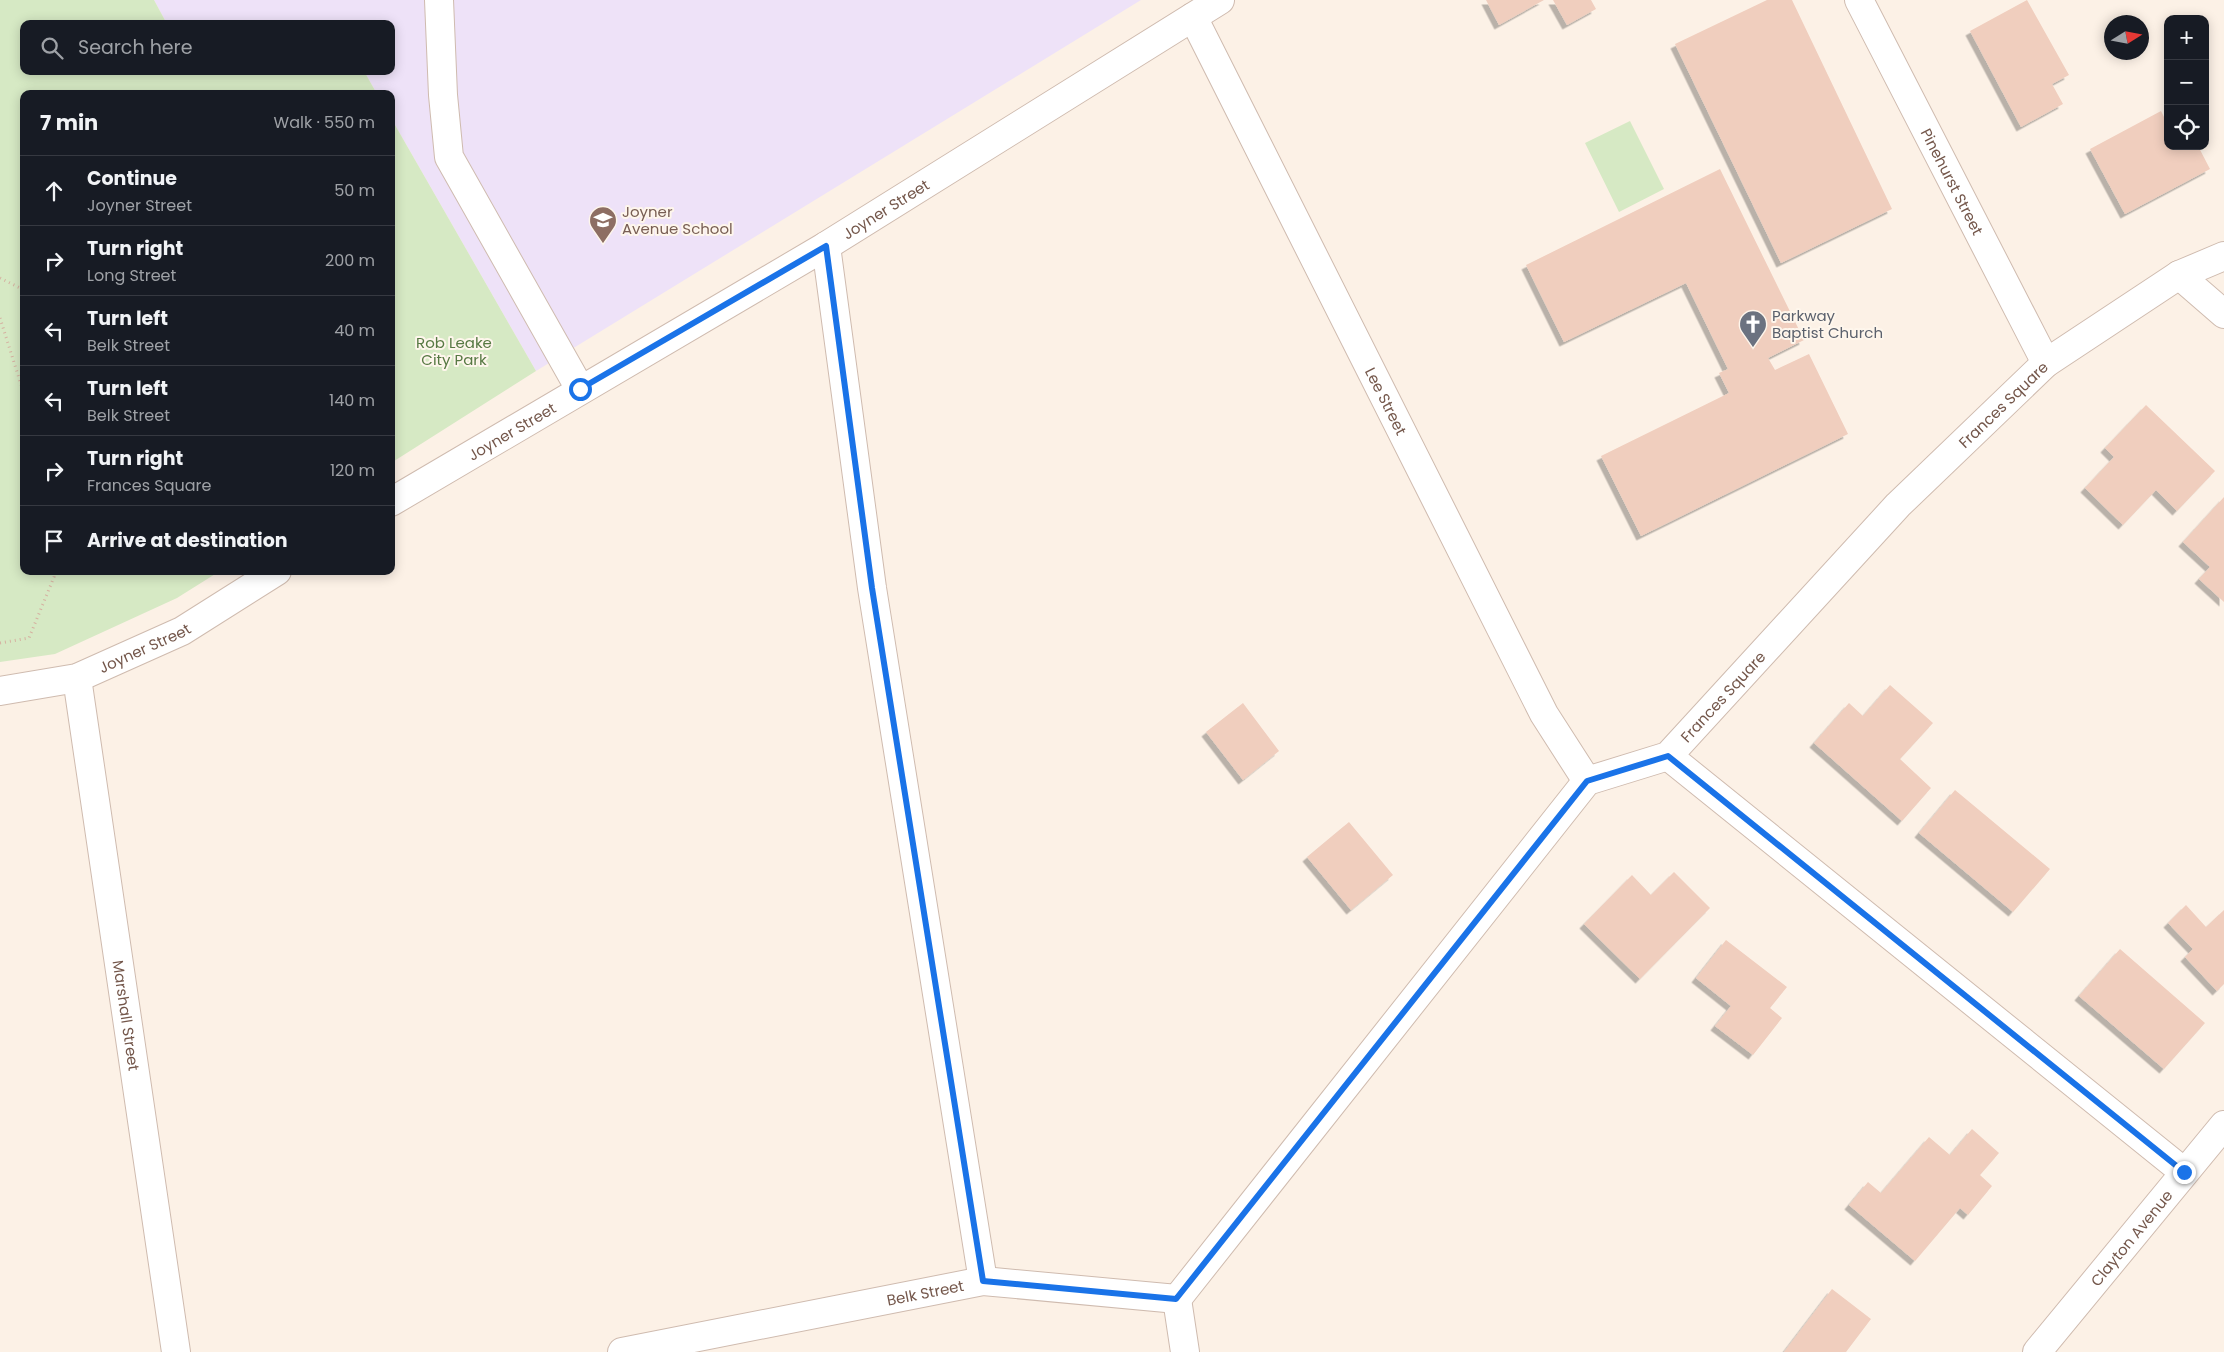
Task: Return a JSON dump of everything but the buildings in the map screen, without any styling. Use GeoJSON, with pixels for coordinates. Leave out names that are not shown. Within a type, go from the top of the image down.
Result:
{"type":"FeatureCollection","features":[{"type":"Feature","properties":{"kind":"street"},"geometry":{"type":"LineString","coordinates":[[439,0],[443,95],[449,157],[580,389]]}},
{"type":"Feature","properties":{"kind":"street","name":"Joyner Street"},"geometry":{"type":"LineString","coordinates":[[395,500],[580,389],[826,246],[1220,0]]}},
{"type":"Feature","properties":{"kind":"street","name":"Pinehurst Street"},"geometry":{"type":"LineString","coordinates":[[1859,0],[2046,363]]}},
{"type":"Feature","properties":{"kind":"street","name":"Lee Street"},"geometry":{"type":"LineString","coordinates":[[1193,17],[1544,714],[1587,781]]}},
{"type":"Feature","properties":{"kind":"street"},"geometry":{"type":"LineString","coordinates":[[826,246],[872,588],[983,1281]]}},
{"type":"Feature","properties":{"kind":"street","name":"Frances Square"},"geometry":{"type":"LineString","coordinates":[[2184,1172],[1668,756],[1898,505],[2046,363],[2179,275],[2224,256]]}},
{"type":"Feature","properties":{"kind":"street"},"geometry":{"type":"LineString","coordinates":[[2179,275],[2224,314]]}},
{"type":"Feature","properties":{"kind":"street","name":"Joyner Street"},"geometry":{"type":"LineString","coordinates":[[0,691],[77,678],[182,632],[271,575]]}},
{"type":"Feature","properties":{"kind":"street","name":"Marshall Street"},"geometry":{"type":"LineString","coordinates":[[77,678],[176,1352]]}},
{"type":"Feature","properties":{"kind":"street"},"geometry":{"type":"LineString","coordinates":[[1184,1352],[1176,1299],[1587,781],[1668,756]]}},
{"type":"Feature","properties":{"kind":"street","name":"Clayton Avenue"},"geometry":{"type":"LineString","coordinates":[[2037,1352],[2224,1124]]}},
{"type":"Feature","properties":{"kind":"street","name":"Belk Street"},"geometry":{"type":"LineString","coordinates":[[622,1352],[983,1281],[1176,1299]]}},
{"type":"Feature","properties":{"kind":"path"},"geometry":{"type":"LineString","coordinates":[[0,278],[20,288]]}},
{"type":"Feature","properties":{"kind":"path"},"geometry":{"type":"LineString","coordinates":[[0,318],[20,381]]}},
{"type":"Feature","properties":{"kind":"path"},"geometry":{"type":"LineString","coordinates":[[0,643],[30,638],[54,575]]}},
{"type":"Feature","properties":{"kind":"shaded area","name":"Joyner Avenue School"},"geometry":{"type":"Polygon","coordinates":[[[154,0],[1141,0],[536,371],[395,125],[395,90],[375,90],[366,75],[395,75],[395,20],[165,20],[154,0]]]}},
{"type":"Feature","properties":{"kind":"green space"},"geometry":{"type":"Polygon","coordinates":[[[0,0],[154,0],[165,20],[20,20],[20,75],[366,75],[375,90],[20,90],[20,575],[214,575],[177,598],[55,654],[0,662],[0,0]]]}},
{"type":"Feature","properties":{"kind":"green space"},"geometry":{"type":"Polygon","coordinates":[[[1630,121],[1664,189],[1619,212],[1585,143],[1630,121]]]}},
{"type":"Feature","properties":{"kind":"green space","name":"Rob Leake City Park"},"geometry":{"type":"Polygon","coordinates":[[[395,125],[536,371],[395,460],[395,125]]]}},
{"type":"Feature","properties":{"kind":"place","name":"Joyner Avenue School"},"geometry":{"type":"Point","coordinates":[603,244]}},
{"type":"Feature","properties":{"kind":"place","name":"Parkway Baptist Church"},"geometry":{"type":"Point","coordinates":[1753,348]}},
{"type":"Feature","properties":{"kind":"route"},"geometry":{"type":"LineString","coordinates":[[580,389],[826,246],[872,588],[983,1281],[1176,1299],[1587,781],[1668,756],[2184,1172]]}}]}
